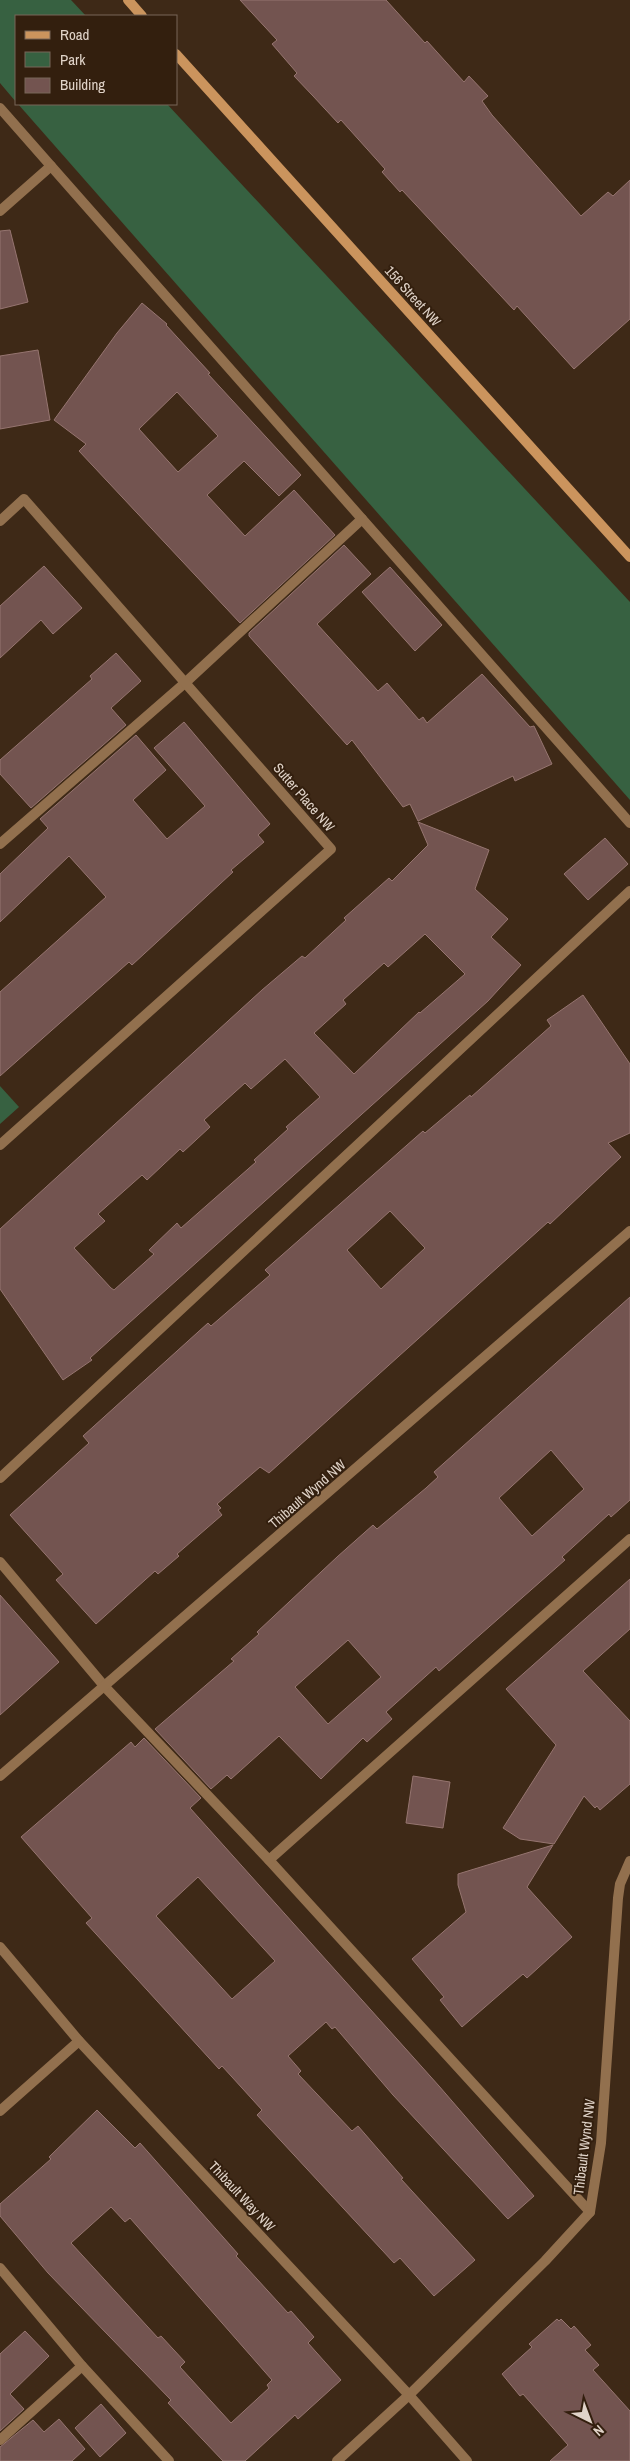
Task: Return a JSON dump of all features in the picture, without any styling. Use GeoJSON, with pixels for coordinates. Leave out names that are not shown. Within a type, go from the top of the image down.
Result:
{"type":"FeatureCollection","features":[{"type":"Feature","properties":{"kind":"street"},"geometry":{"type":"LineString","coordinates":[[128,0],[141,15]]}},
{"type":"Feature","properties":{"kind":"street","name":"156 Street NW"},"geometry":{"type":"LineString","coordinates":[[178,56],[630,557]]}},
{"type":"Feature","properties":{"kind":"street"},"geometry":{"type":"LineString","coordinates":[[0,108],[630,823]]}},
{"type":"Feature","properties":{"kind":"street"},"geometry":{"type":"LineString","coordinates":[[0,211],[51,166]]}},
{"type":"Feature","properties":{"kind":"street","name":"Sutter Place NW"},"geometry":{"type":"LineString","coordinates":[[0,521],[24,499],[331,849],[0,1145]]}},
{"type":"Feature","properties":{"kind":"street"},"geometry":{"type":"LineString","coordinates":[[0,844],[186,682],[362,519]]}},
{"type":"Feature","properties":{"kind":"street"},"geometry":{"type":"LineString","coordinates":[[0,1478],[630,891]]}},
{"type":"Feature","properties":{"kind":"street","name":"Thibault Wynd NW"},"geometry":{"type":"LineString","coordinates":[[0,1776],[105,1687],[630,1230]]}},
{"type":"Feature","properties":{"kind":"street"},"geometry":{"type":"LineString","coordinates":[[269,1860],[630,1539]]}},
{"type":"Feature","properties":{"kind":"street"},"geometry":{"type":"LineString","coordinates":[[0,1562],[105,1687],[269,1860],[590,2212]]}},
{"type":"Feature","properties":{"kind":"street","name":"Thibault Wynd NW"},"geometry":{"type":"LineString","coordinates":[[337,2461],[410,2395],[545,2261],[590,2212],[600,2143],[618,1898],[630,1861]]}},
{"type":"Feature","properties":{"kind":"street","name":"Thibault Way NW"},"geometry":{"type":"LineString","coordinates":[[0,1947],[79,2042],[410,2395],[467,2461]]}},
{"type":"Feature","properties":{"kind":"street"},"geometry":{"type":"LineString","coordinates":[[0,2111],[79,2042]]}},
{"type":"Feature","properties":{"kind":"street"},"geometry":{"type":"LineString","coordinates":[[0,2268],[82,2366],[169,2461]]}},
{"type":"Feature","properties":{"kind":"street"},"geometry":{"type":"LineString","coordinates":[[0,2440],[82,2366]]}},
{"type":"Feature","properties":{"kind":"green space"},"geometry":{"type":"Polygon","coordinates":[[[0,0],[71,0],[85,15],[15,15],[15,101],[0,83],[0,0]]]}},
{"type":"Feature","properties":{"kind":"green space"},"geometry":{"type":"Polygon","coordinates":[[[19,105],[168,105],[630,602],[630,800],[19,105]]]}},
{"type":"Feature","properties":{"kind":"green space"},"geometry":{"type":"Polygon","coordinates":[[[0,1086],[19,1107],[0,1124],[0,1086]]]}},
{"type":"Feature","properties":{"kind":"building"},"geometry":{"type":"Polygon","coordinates":[[[240,0],[386,0],[464,82],[469,76],[488,96],[482,101],[492,115],[581,216],[608,192],[613,196],[630,180],[630,319],[574,369],[517,306],[514,310],[402,190],[400,192],[382,172],[385,169],[341,120],[338,123],[294,76],[297,73],[272,44],[277,40],[240,0]]]}},
{"type":"Feature","properties":{"kind":"building"},"geometry":{"type":"Polygon","coordinates":[[[10,230],[28,302],[0,309],[0,231],[10,230]]]}},
{"type":"Feature","properties":{"kind":"building"},"geometry":{"type":"Polygon","coordinates":[[[142,303],[167,324],[210,373],[208,374],[301,475],[279,496],[244,461],[207,495],[245,536],[294,490],[335,535],[240,623],[79,451],[86,444],[54,420],[117,333],[142,303]],[[177,392],[139,429],[178,472],[218,436],[177,392]]]}},
{"type":"Feature","properties":{"kind":"building"},"geometry":{"type":"Polygon","coordinates":[[[38,350],[50,420],[0,429],[0,356],[38,350]]]}},
{"type":"Feature","properties":{"kind":"building"},"geometry":{"type":"Polygon","coordinates":[[[344,545],[371,574],[317,624],[378,691],[387,683],[419,720],[423,717],[427,723],[482,674],[530,727],[534,726],[552,764],[515,781],[513,776],[418,821],[410,804],[403,807],[352,740],[347,745],[249,636],[249,633],[344,545]]]}},
{"type":"Feature","properties":{"kind":"building"},"geometry":{"type":"Polygon","coordinates":[[[44,566],[82,608],[53,634],[41,620],[0,658],[0,606],[44,566]]]}},
{"type":"Feature","properties":{"kind":"building"},"geometry":{"type":"Polygon","coordinates":[[[390,567],[442,625],[415,651],[362,592],[390,567]]]}},
{"type":"Feature","properties":{"kind":"building"},"geometry":{"type":"Polygon","coordinates":[[[116,653],[141,681],[111,708],[126,725],[31,808],[0,774],[0,760],[92,679],[90,676],[116,653]]]}},
{"type":"Feature","properties":{"kind":"building"},"geometry":{"type":"Polygon","coordinates":[[[184,722],[270,824],[258,835],[264,842],[231,870],[233,872],[132,965],[129,962],[0,1076],[0,992],[106,897],[69,856],[0,922],[0,874],[48,828],[40,819],[136,735],[166,770],[133,800],[167,839],[205,806],[154,748],[184,722]]]}},
{"type":"Feature","properties":{"kind":"building"},"geometry":{"type":"Polygon","coordinates":[[[418,822],[489,850],[475,889],[508,919],[491,937],[521,965],[488,1001],[90,1358],[92,1360],[63,1380],[0,1289],[0,1229],[262,990],[302,956],[305,958],[346,920],[344,918],[389,878],[392,881],[428,845],[418,822]],[[425,934],[388,967],[384,963],[343,1000],[346,1004],[314,1033],[354,1074],[419,1012],[465,974],[425,934]],[[285,1059],[251,1089],[245,1083],[204,1120],[210,1127],[183,1152],[180,1149],[147,1180],[142,1175],[98,1214],[105,1221],[74,1248],[111,1288],[114,1290],[154,1254],[149,1250],[177,1223],[181,1228],[256,1162],[254,1160],[288,1129],[286,1127],[320,1097],[285,1059]]]}},
{"type":"Feature","properties":{"kind":"building"},"geometry":{"type":"Polygon","coordinates":[[[605,838],[628,864],[588,900],[564,874],[605,838]]]}},
{"type":"Feature","properties":{"kind":"building"},"geometry":{"type":"Polygon","coordinates":[[[583,995],[630,1064],[630,1133],[608,1143],[621,1157],[550,1224],[548,1222],[269,1473],[260,1467],[217,1504],[221,1508],[218,1510],[222,1515],[177,1554],[179,1556],[158,1574],[155,1571],[96,1624],[56,1580],[63,1574],[10,1515],[89,1443],[83,1436],[208,1323],[211,1326],[270,1275],[265,1270],[423,1131],[425,1133],[470,1095],[471,1097],[551,1026],[547,1020],[583,995]],[[390,1211],[347,1250],[381,1289],[425,1248],[390,1211]]]}},
{"type":"Feature","properties":{"kind":"building"},"geometry":{"type":"Polygon","coordinates":[[[630,1297],[630,1500],[611,1517],[609,1514],[562,1557],[565,1560],[439,1671],[436,1667],[386,1712],[392,1719],[367,1742],[363,1738],[321,1779],[279,1736],[231,1779],[227,1775],[211,1789],[155,1729],[234,1661],[231,1659],[259,1634],[257,1632],[337,1557],[373,1525],[377,1529],[438,1477],[434,1472],[630,1297]],[[551,1450],[499,1498],[532,1536],[584,1489],[551,1450]],[[348,1640],[295,1687],[328,1724],[381,1677],[348,1640]]]}},
{"type":"Feature","properties":{"kind":"building"},"geometry":{"type":"Polygon","coordinates":[[[630,1579],[630,1629],[583,1671],[630,1721],[630,1784],[600,1810],[597,1806],[595,1808],[584,1796],[554,1844],[520,1839],[503,1828],[556,1745],[506,1689],[630,1579]]]}},
{"type":"Feature","properties":{"kind":"building"},"geometry":{"type":"Polygon","coordinates":[[[0,1595],[59,1662],[0,1715],[0,1595]]]}},
{"type":"Feature","properties":{"kind":"building"},"geometry":{"type":"Polygon","coordinates":[[[144,1738],[201,1798],[190,1808],[439,2086],[534,2196],[508,2219],[393,2095],[335,2027],[332,2029],[326,2022],[288,2056],[301,2071],[298,2074],[352,2131],[358,2126],[403,2178],[401,2179],[475,2260],[434,2296],[400,2258],[394,2263],[257,2115],[262,2110],[222,2066],[219,2069],[86,1923],[92,1918],[21,1837],[131,1742],[135,1747],[144,1738]],[[198,1877],[156,1916],[232,1999],[275,1961],[198,1877]]]}},
{"type":"Feature","properties":{"kind":"building"},"geometry":{"type":"Polygon","coordinates":[[[413,1776],[450,1782],[443,1828],[406,1823],[413,1776]]]}},
{"type":"Feature","properties":{"kind":"building"},"geometry":{"type":"Polygon","coordinates":[[[553,1845],[527,1887],[572,1937],[527,1978],[523,1974],[462,2027],[440,2000],[444,1997],[412,1959],[466,1912],[458,1885],[458,1874],[553,1845]]]}},
{"type":"Feature","properties":{"kind":"building"},"geometry":{"type":"Polygon","coordinates":[[[97,2110],[135,2148],[140,2143],[238,2254],[236,2256],[288,2313],[291,2311],[314,2337],[308,2343],[341,2380],[298,2419],[295,2415],[245,2461],[223,2461],[168,2403],[171,2400],[48,2273],[0,2216],[0,2204],[51,2159],[49,2157],[97,2110]],[[111,2207],[71,2243],[158,2338],[161,2336],[185,2362],[180,2367],[231,2423],[269,2388],[267,2385],[272,2380],[130,2218],[125,2222],[111,2207]]]}},
{"type":"Feature","properties":{"kind":"building"},"geometry":{"type":"Polygon","coordinates":[[[557,2319],[559,2321],[561,2319],[571,2329],[574,2326],[591,2345],[585,2350],[599,2365],[593,2370],[630,2411],[630,2461],[550,2461],[568,2445],[523,2394],[520,2396],[502,2374],[532,2347],[529,2344],[557,2319]]]}},
{"type":"Feature","properties":{"kind":"building"},"geometry":{"type":"Polygon","coordinates":[[[25,2331],[49,2356],[10,2394],[24,2409],[0,2431],[0,2354],[25,2331]]]}},
{"type":"Feature","properties":{"kind":"building"},"geometry":{"type":"Polygon","coordinates":[[[101,2404],[126,2433],[100,2457],[75,2428],[101,2404]]]}},
{"type":"Feature","properties":{"kind":"building"},"geometry":{"type":"Polygon","coordinates":[[[59,2419],[85,2449],[72,2461],[0,2461],[0,2447],[33,2420],[44,2432],[59,2419]]]}}]}
